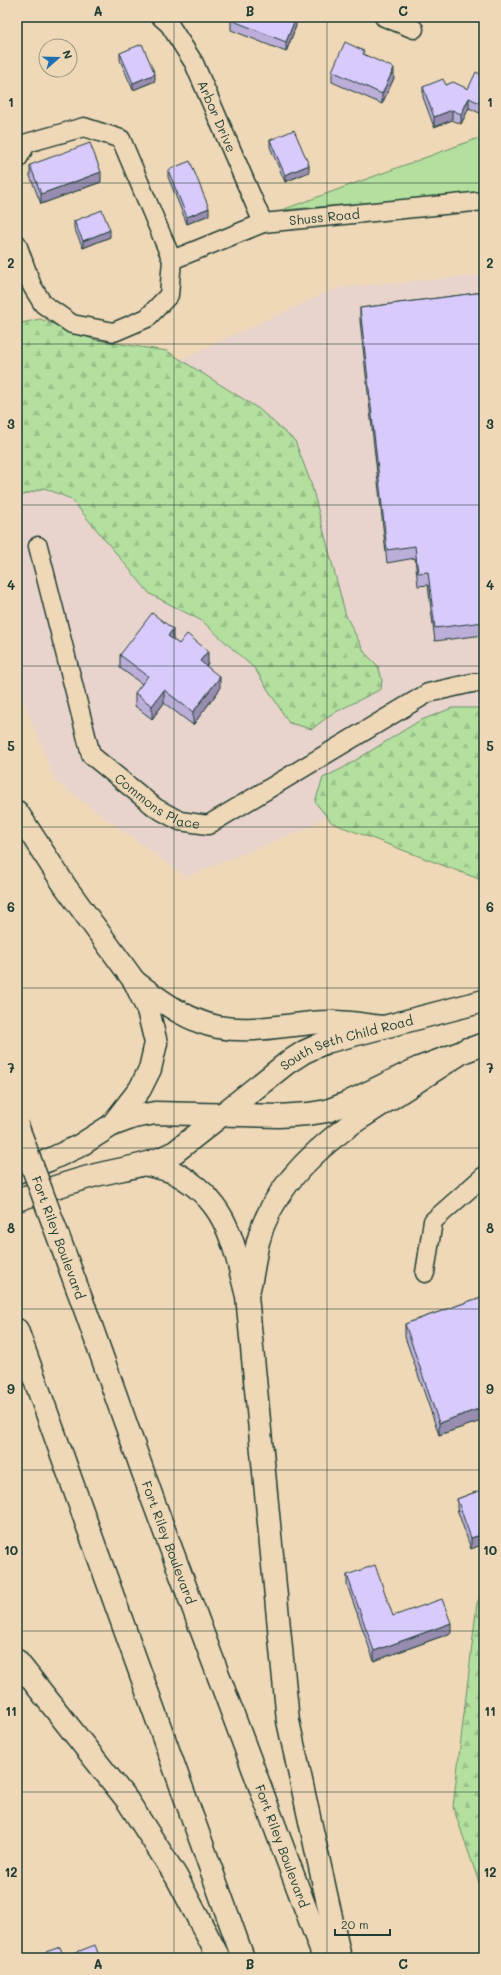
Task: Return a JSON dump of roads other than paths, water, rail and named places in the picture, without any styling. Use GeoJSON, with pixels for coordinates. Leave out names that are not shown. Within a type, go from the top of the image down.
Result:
{"type":"FeatureCollection","features":[{"type":"Feature","properties":{"kind":"main road"},"geometry":{"type":"LineString","coordinates":[[17,812],[65,886],[135,982],[148,1010],[156,1043],[150,1069],[140,1089],[112,1125]]}},
{"type":"Feature","properties":{"kind":"main road"},"geometry":{"type":"LineString","coordinates":[[135,982],[169,1006],[187,1016],[218,1027],[250,1029],[329,1022],[383,1027]]}},
{"type":"Feature","properties":{"kind":"main road","name":"South Seth Child Road"},"geometry":{"type":"LineString","coordinates":[[17,1200],[65,1183],[148,1165],[175,1152],[287,1063],[304,1052],[326,1042],[484,1001]]}},
{"type":"Feature","properties":{"kind":"main road"},"geometry":{"type":"LineString","coordinates":[[17,1172],[73,1149],[112,1125],[134,1117],[155,1113],[279,1116],[327,1111],[345,1104],[419,1068],[475,1046]]}},
{"type":"Feature","properties":{"kind":"main road"},"geometry":{"type":"LineString","coordinates":[[247,1296],[254,1269],[258,1241],[265,1221],[276,1198],[303,1164],[333,1137],[351,1124],[475,1046]]}},
{"type":"Feature","properties":{"kind":"main road","name":"Fort Riley Boulevard"},"geometry":{"type":"LineString","coordinates":[[17,1124],[154,1503],[324,1958]]}},
{"type":"Feature","properties":{"kind":"main road"},"geometry":{"type":"LineString","coordinates":[[148,1165],[174,1172],[188,1181],[207,1197],[216,1208],[225,1220],[233,1242],[247,1296],[288,1721],[340,1958]]}},
{"type":"Feature","properties":{"kind":"main road"},"geometry":{"type":"LineString","coordinates":[[17,1330],[243,1958]]}},
{"type":"Feature","properties":{"kind":"main road"},"geometry":{"type":"LineString","coordinates":[[17,1660],[127,1800],[176,1876],[219,1958]]}},
{"type":"Feature","properties":{"kind":"street","name":"Arbor Drive"},"geometry":{"type":"LineString","coordinates":[[161,17],[169,24],[194,63],[263,223]]}},
{"type":"Feature","properties":{"kind":"street"},"geometry":{"type":"LineString","coordinates":[[384,17],[414,29]]}},
{"type":"Feature","properties":{"kind":"street"},"geometry":{"type":"LineString","coordinates":[[17,160],[27,143],[84,128],[122,139],[172,260],[170,295],[147,318],[114,332],[72,324],[43,304],[32,286],[17,244]]}},
{"type":"Feature","properties":{"kind":"street","name":"Shuss Road"},"geometry":{"type":"LineString","coordinates":[[172,260],[263,223],[484,201]]}},
{"type":"Feature","properties":{"kind":"street","name":"Commons Place"},"geometry":{"type":"LineString","coordinates":[[38,546],[91,755],[156,808],[180,821],[208,825],[428,693],[472,683],[484,683]]}},
{"type":"Feature","properties":{"kind":"street"},"geometry":{"type":"LineString","coordinates":[[425,1273],[433,1221],[484,1176]]}}]}
